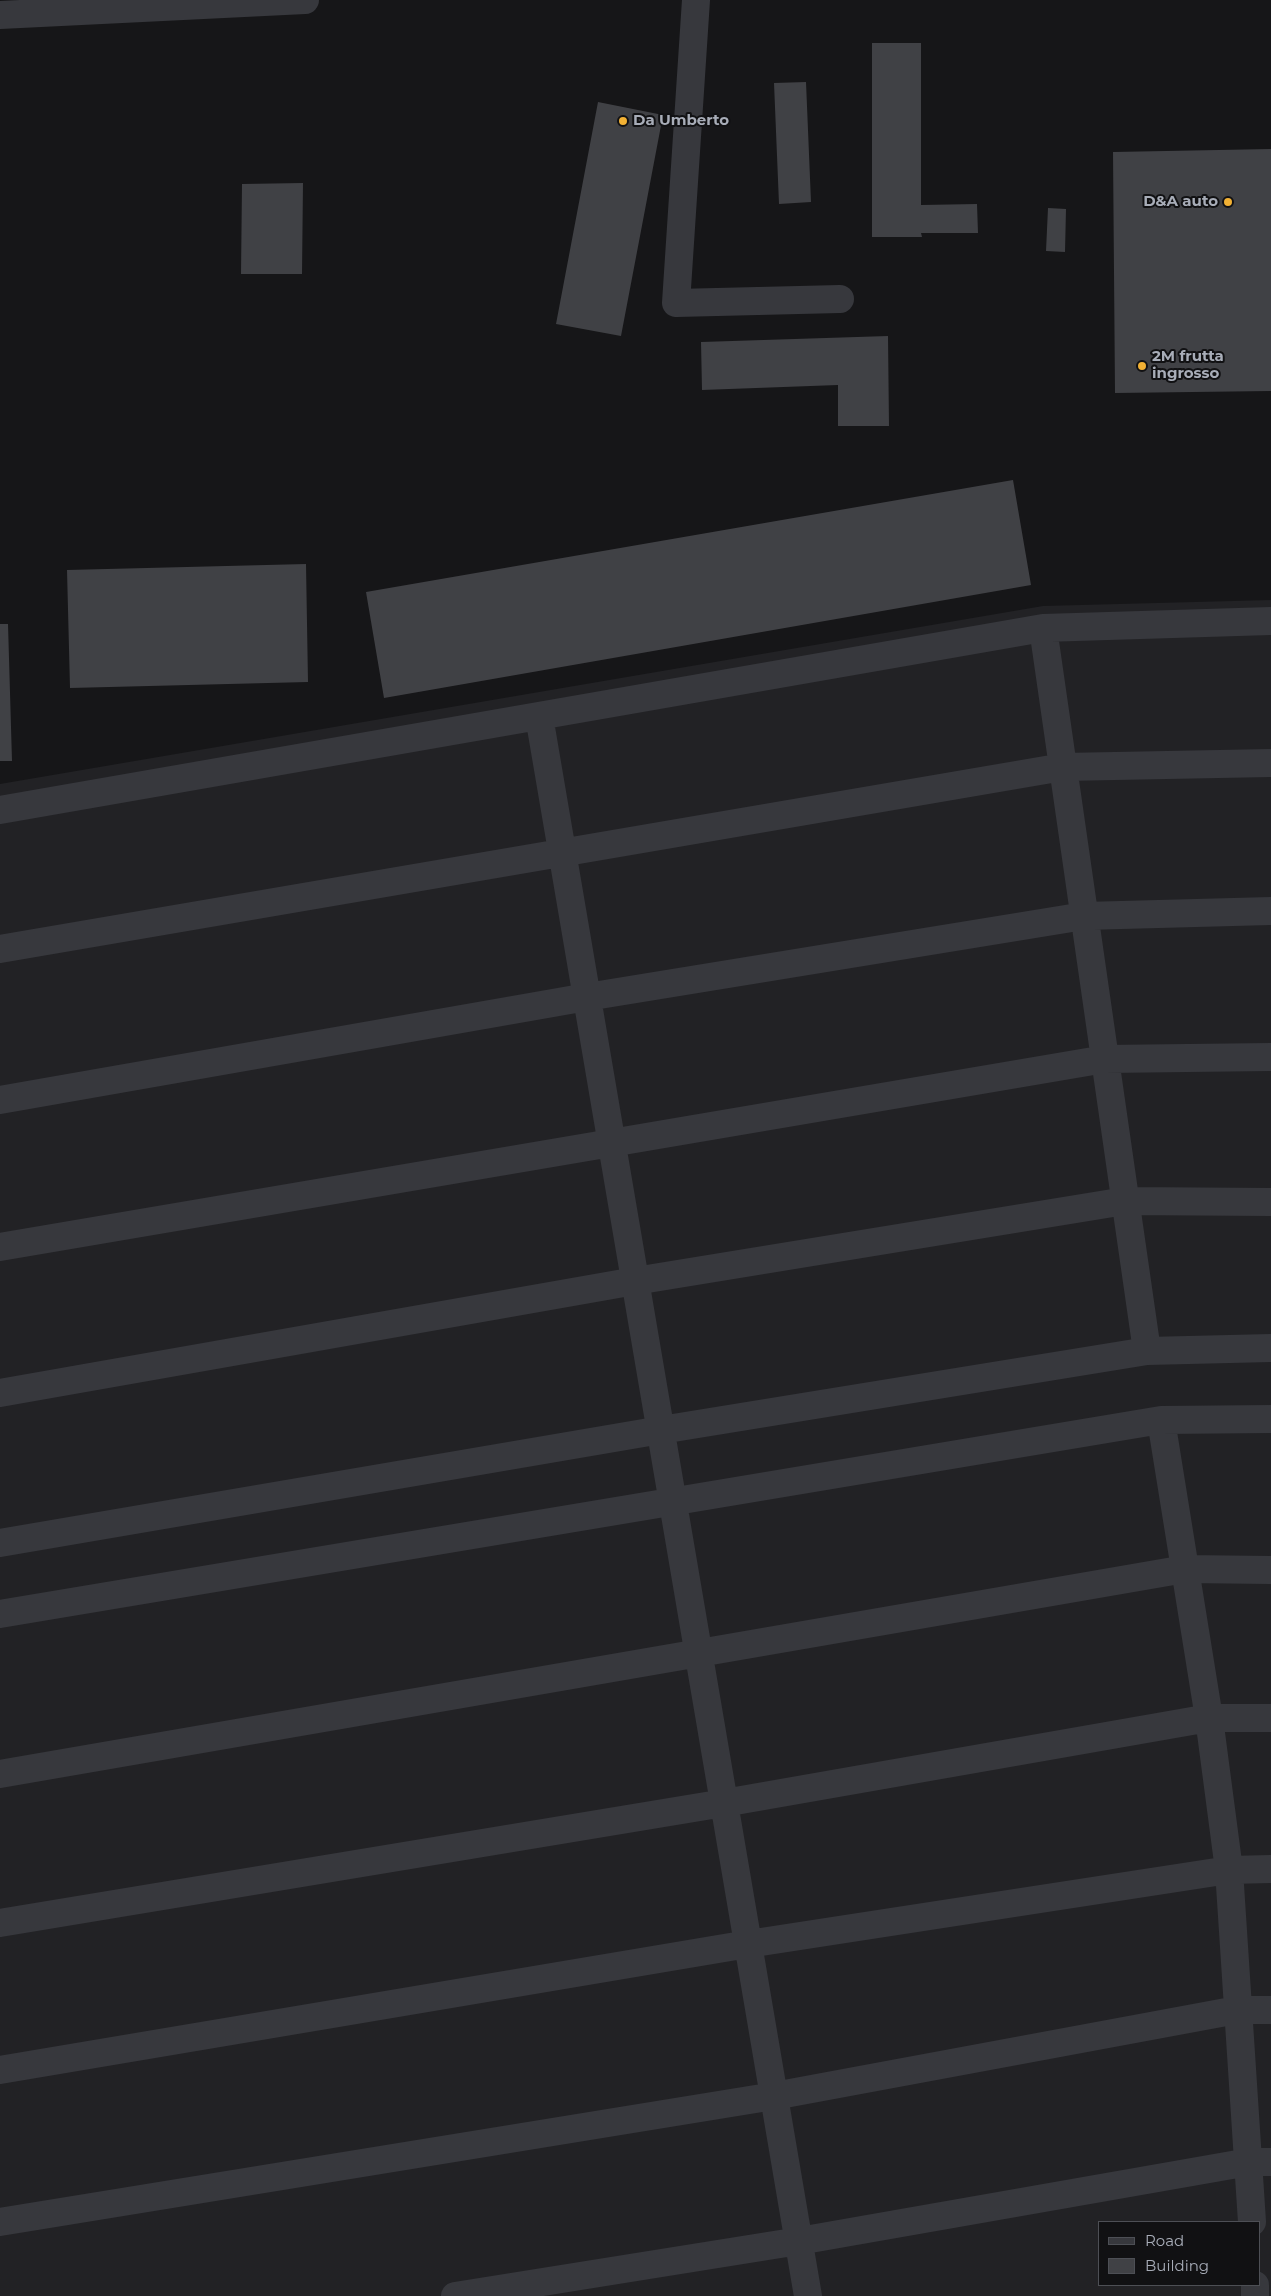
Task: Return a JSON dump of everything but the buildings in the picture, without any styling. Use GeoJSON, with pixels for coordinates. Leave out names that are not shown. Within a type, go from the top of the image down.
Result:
{"type":"FeatureCollection","features":[{"type":"Feature","properties":{"kind":"street"},"geometry":{"type":"LineString","coordinates":[[0,15],[305,0]]}},
{"type":"Feature","properties":{"kind":"street"},"geometry":{"type":"LineString","coordinates":[[696,0],[676,303],[840,299]]}},
{"type":"Feature","properties":{"kind":"street"},"geometry":{"type":"LineString","coordinates":[[0,810],[1043,628],[1271,621]]}},
{"type":"Feature","properties":{"kind":"street"},"geometry":{"type":"LineString","coordinates":[[1043,628],[1147,1351]]}},
{"type":"Feature","properties":{"kind":"street"},"geometry":{"type":"LineString","coordinates":[[539,716],[808,2296]]}},
{"type":"Feature","properties":{"kind":"street"},"geometry":{"type":"LineString","coordinates":[[0,949],[1063,767],[1271,763]]}},
{"type":"Feature","properties":{"kind":"street"},"geometry":{"type":"LineString","coordinates":[[0,1100],[587,996],[1084,916],[1271,911]]}},
{"type":"Feature","properties":{"kind":"street"},"geometry":{"type":"LineString","coordinates":[[0,1247],[1105,1059],[1271,1057]]}},
{"type":"Feature","properties":{"kind":"street"},"geometry":{"type":"LineString","coordinates":[[0,1393],[635,1281],[1125,1201],[1271,1202]]}},
{"type":"Feature","properties":{"kind":"street"},"geometry":{"type":"LineString","coordinates":[[0,1543],[662,1440],[1147,1351],[1271,1348]]}},
{"type":"Feature","properties":{"kind":"street"},"geometry":{"type":"LineString","coordinates":[[0,1614],[671,1492],[1161,1420],[1271,1419]]}},
{"type":"Feature","properties":{"kind":"street"},"geometry":{"type":"LineString","coordinates":[[1161,1420],[1209,1718],[1229,1870],[1237,2010],[1260,2162],[1252,2221]]}},
{"type":"Feature","properties":{"kind":"street"},"geometry":{"type":"LineString","coordinates":[[0,1774],[1185,1569],[1271,1570]]}},
{"type":"Feature","properties":{"kind":"street"},"geometry":{"type":"LineString","coordinates":[[0,1923],[724,1803],[1209,1718],[1271,1718]]}},
{"type":"Feature","properties":{"kind":"street"},"geometry":{"type":"LineString","coordinates":[[0,2070],[748,1944],[1229,1870],[1271,1869]]}},
{"type":"Feature","properties":{"kind":"street"},"geometry":{"type":"LineString","coordinates":[[0,2222],[774,2096],[1237,2010],[1271,2010]]}},
{"type":"Feature","properties":{"kind":"street"},"geometry":{"type":"LineString","coordinates":[[455,2296],[798,2241],[1260,2162]]}},
{"type":"Feature","properties":{"kind":"shaded area"},"geometry":{"type":"Polygon","coordinates":[[[1271,600],[1271,2296],[0,2296],[0,784],[1043,606],[1271,600]]]}},
{"type":"Feature","properties":{"kind":"place","name":"Da Umberto"},"geometry":{"type":"Point","coordinates":[623,121]}},
{"type":"Feature","properties":{"kind":"place","name":"D&A auto"},"geometry":{"type":"Point","coordinates":[1228,202]}},
{"type":"Feature","properties":{"kind":"place","name":"2M frutta ingrosso"},"geometry":{"type":"Point","coordinates":[1142,366]}}]}
